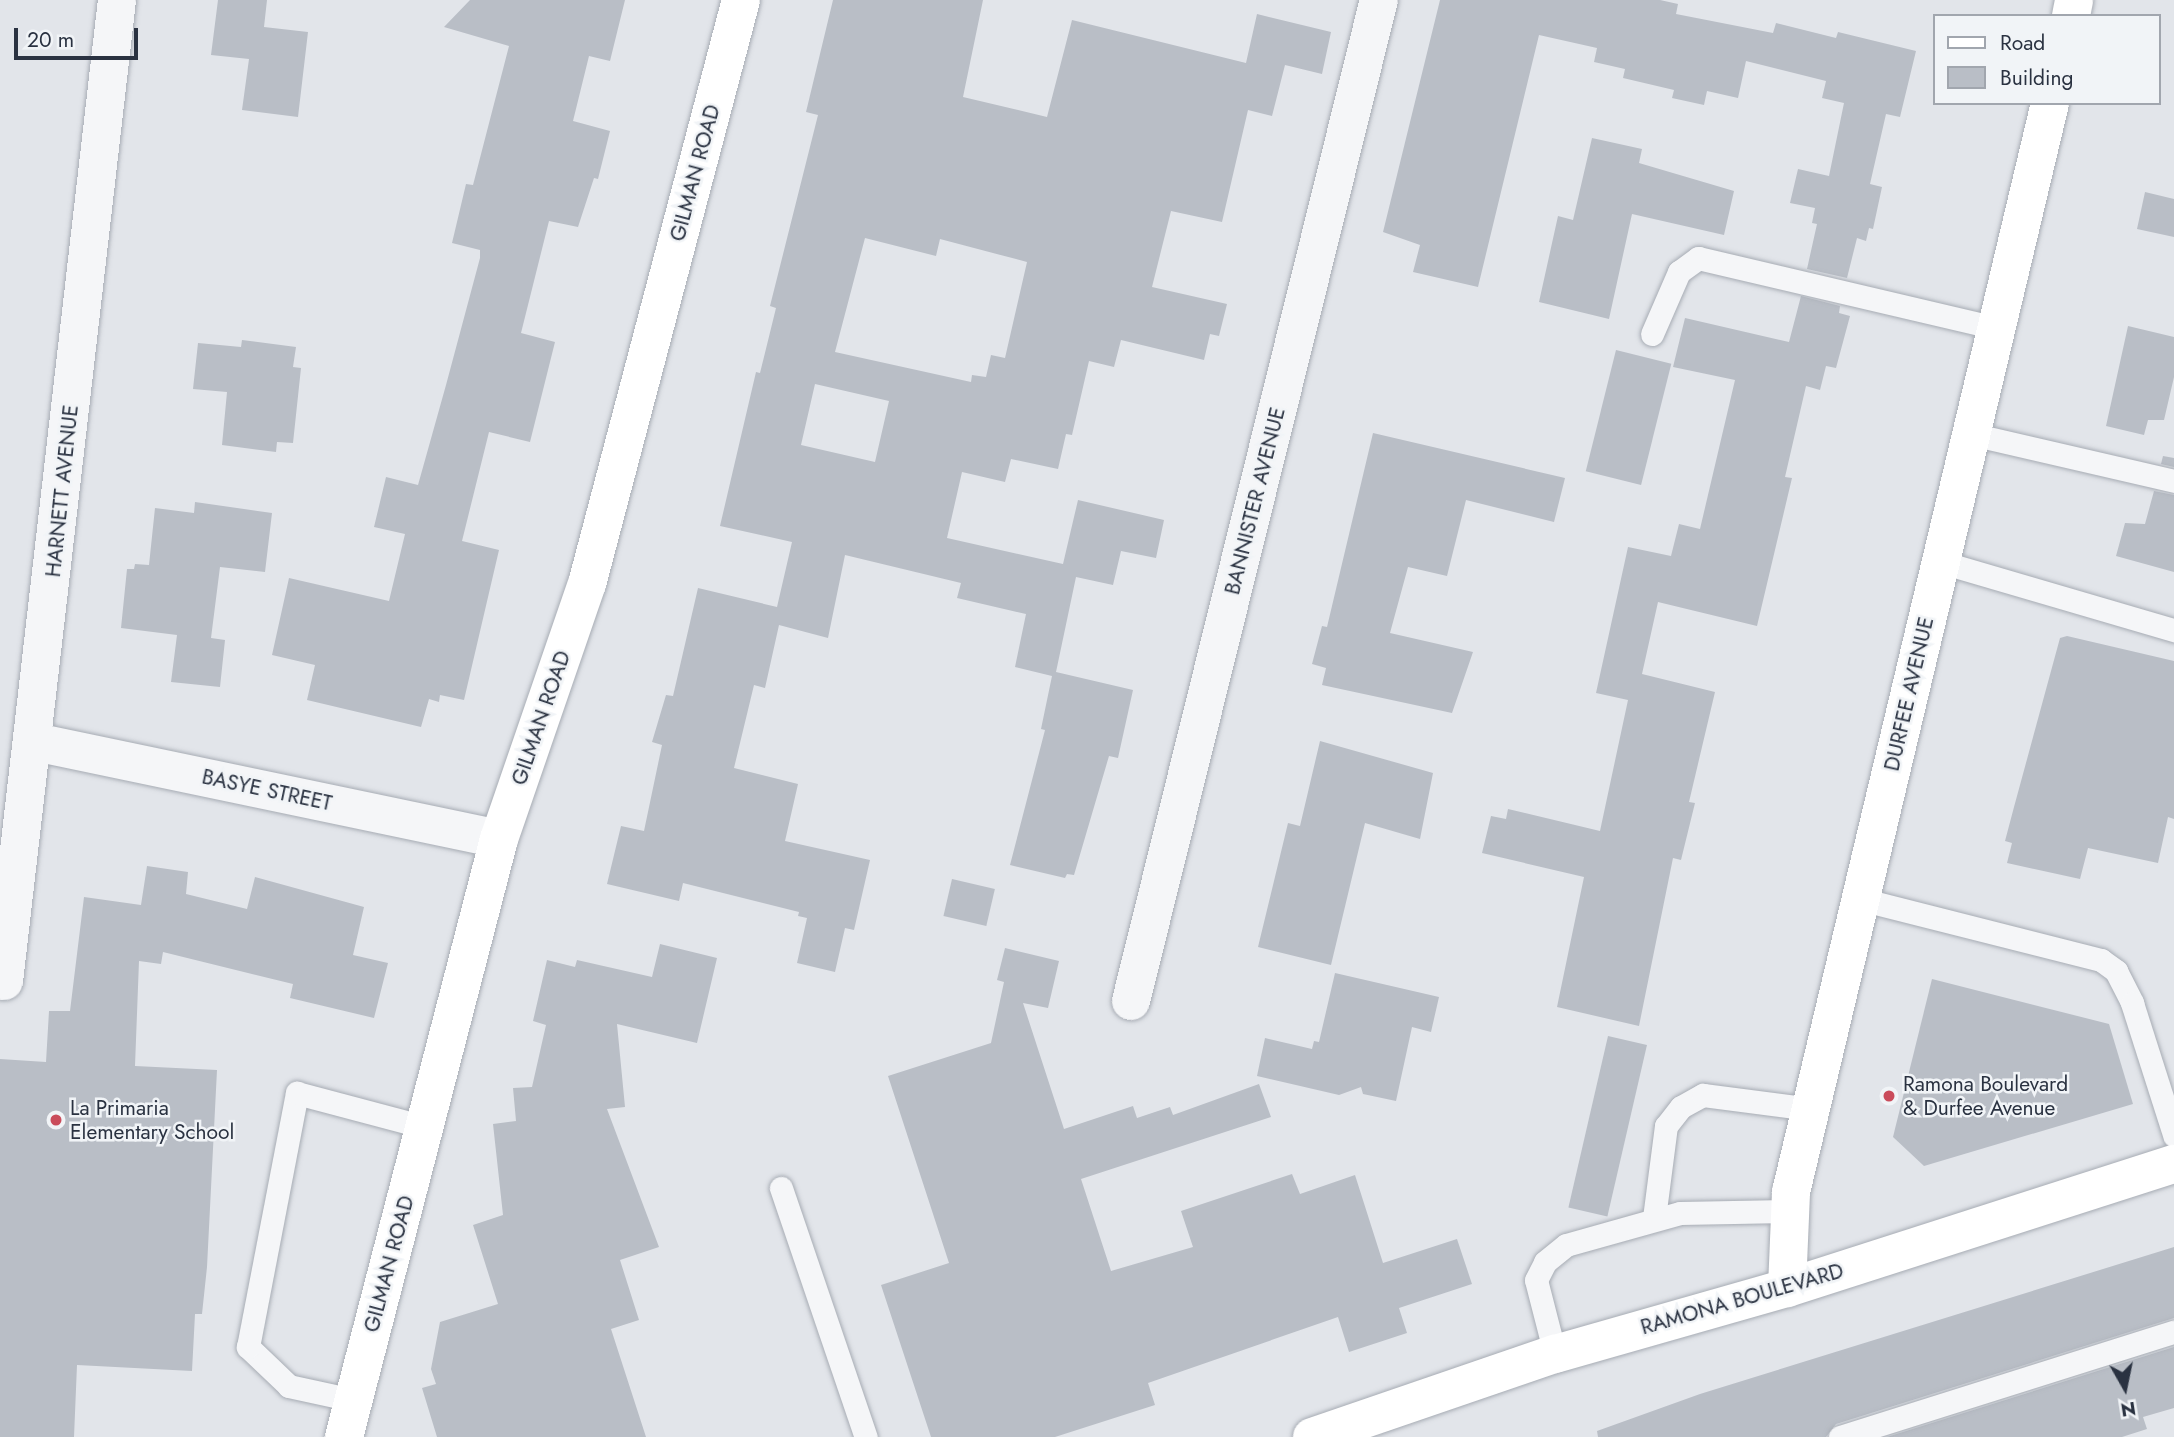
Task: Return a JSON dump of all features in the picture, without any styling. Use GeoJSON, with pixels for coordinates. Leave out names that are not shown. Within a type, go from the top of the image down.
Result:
{"type":"FeatureCollection","features":[{"type":"Feature","properties":{"kind":"main road","name":"GILMAN ROAD"},"geometry":{"type":"LineString","coordinates":[[344,1437],[499,839],[587,584],[740,0]]}},
{"type":"Feature","properties":{"kind":"main road","name":"DURFEE AVENUE"},"geometry":{"type":"LineString","coordinates":[[1787,1288],[1787,1211],[2050,105]]}},
{"type":"Feature","properties":{"kind":"main road","name":"RAMONA BOULEVARD"},"geometry":{"type":"LineString","coordinates":[[1312,1437],[1555,1354],[1787,1288],[2174,1164]]}},
{"type":"Feature","properties":{"kind":"street","name":"HARNETT AVENUE"},"geometry":{"type":"LineString","coordinates":[[4,981],[35,741],[117,0]]}},
{"type":"Feature","properties":{"kind":"street","name":"BANNISTER AVENUE"},"geometry":{"type":"LineString","coordinates":[[1131,1001],[1378,0]]}},
{"type":"Feature","properties":{"kind":"street","name":"BASYE STREET"},"geometry":{"type":"LineString","coordinates":[[35,741],[499,839]]}},
{"type":"Feature","properties":{"kind":"lane"},"geometry":{"type":"LineString","coordinates":[[1652,334],[1679,272],[1698,258],[1997,328]]}},
{"type":"Feature","properties":{"kind":"lane"},"geometry":{"type":"LineString","coordinates":[[1971,434],[2174,481]]}},
{"type":"Feature","properties":{"kind":"lane"},"geometry":{"type":"LineString","coordinates":[[1941,562],[2174,630]]}},
{"type":"Feature","properties":{"kind":"lane"},"geometry":{"type":"LineString","coordinates":[[1860,899],[2101,960],[2116,971],[2132,1003],[2174,1135]]}},
{"type":"Feature","properties":{"kind":"lane"},"geometry":{"type":"LineString","coordinates":[[353,1400],[289,1386],[248,1347],[297,1093],[425,1127]]}},
{"type":"Feature","properties":{"kind":"lane"},"geometry":{"type":"LineString","coordinates":[[1654,1218],[1667,1126],[1681,1107],[1703,1095],[1811,1109]]}},
{"type":"Feature","properties":{"kind":"lane"},"geometry":{"type":"LineString","coordinates":[[781,1188],[866,1437]]}},
{"type":"Feature","properties":{"kind":"lane"},"geometry":{"type":"LineString","coordinates":[[1555,1354],[1537,1294],[1536,1280],[1545,1262],[1566,1245],[1654,1218],[1680,1213],[1787,1211]]}},
{"type":"Feature","properties":{"kind":"lane"},"geometry":{"type":"LineString","coordinates":[[1840,1437],[2174,1332]]}},
{"type":"Feature","properties":{"kind":"building"},"geometry":{"type":"Polygon","coordinates":[[[218,0],[267,0],[264,27],[308,32],[298,117],[242,110],[249,59],[211,55],[218,0]]]}},
{"type":"Feature","properties":{"kind":"building"},"geometry":{"type":"Polygon","coordinates":[[[470,0],[625,0],[610,61],[589,56],[573,121],[610,131],[598,179],[594,178],[578,227],[549,221],[521,333],[555,342],[530,442],[489,432],[462,541],[499,550],[464,700],[440,695],[439,702],[429,699],[421,727],[307,700],[315,665],[272,655],[289,578],[389,601],[405,534],[374,527],[386,477],[418,485],[480,258],[480,250],[452,243],[466,184],[473,185],[509,46],[444,27],[470,0]]]}},
{"type":"Feature","properties":{"kind":"building"},"geometry":{"type":"Polygon","coordinates":[[[833,0],[983,0],[963,97],[1047,117],[1072,20],[1246,63],[1257,14],[1331,32],[1322,74],[1285,65],[1272,116],[1248,110],[1222,222],[1171,211],[1152,287],[1227,304],[1219,336],[1210,334],[1204,360],[1121,340],[1114,367],[1089,361],[1072,435],[1066,434],[1058,469],[1011,459],[1005,482],[962,472],[947,538],[1063,564],[1078,500],[1164,520],[1156,558],[1121,551],[1113,585],[1076,577],[1056,672],[1133,690],[1118,758],[1109,756],[1074,875],[1067,874],[1065,878],[1010,865],[1045,730],[1041,729],[1052,676],[1015,667],[1026,614],[957,598],[961,583],[845,555],[828,638],[779,625],[765,688],[754,685],[734,768],[798,784],[785,841],[870,860],[854,930],[845,928],[835,972],[797,963],[807,918],[798,916],[799,912],[683,883],[679,901],[607,884],[621,826],[644,831],[662,745],[652,742],[666,695],[673,696],[698,588],[777,607],[792,542],[720,526],[756,372],[760,373],[776,308],[770,306],[818,115],[806,112],[833,0]],[[865,238],[835,352],[971,382],[972,375],[986,377],[991,355],[1005,358],[1027,262],[940,239],[936,256],[865,238]],[[815,384],[801,445],[875,462],[889,401],[815,384]]]}},
{"type":"Feature","properties":{"kind":"building"},"geometry":{"type":"Polygon","coordinates":[[[1440,0],[1660,0],[1678,4],[1676,14],[1773,33],[1776,23],[1836,38],[1838,32],[1916,51],[1900,117],[1886,114],[1870,184],[1882,187],[1873,229],[1869,228],[1866,241],[1857,238],[1847,278],[1807,269],[1817,224],[1812,223],[1815,208],[1790,203],[1798,169],[1829,176],[1844,103],[1822,98],[1826,81],[1746,61],[1738,98],[1707,91],[1704,105],[1672,98],[1674,90],[1623,78],[1625,69],[1594,62],[1597,48],[1539,35],[1478,287],[1413,272],[1420,245],[1383,232],[1440,0]]]}},
{"type":"Feature","properties":{"kind":"building"},"geometry":{"type":"Polygon","coordinates":[[[1592,138],[1642,149],[1639,163],[1734,191],[1724,235],[1632,214],[1609,319],[1539,302],[1558,216],[1573,220],[1592,138]]]}},
{"type":"Feature","properties":{"kind":"building"},"geometry":{"type":"Polygon","coordinates":[[[2145,192],[2174,199],[2174,237],[2137,229],[2145,192]]]}},
{"type":"Feature","properties":{"kind":"building"},"geometry":{"type":"Polygon","coordinates":[[[1801,296],[1840,306],[1839,313],[1850,316],[1836,368],[1826,366],[1820,390],[1806,386],[1785,477],[1792,478],[1757,626],[1658,602],[1642,674],[1715,692],[1689,802],[1695,803],[1681,860],[1673,858],[1639,1026],[1557,1007],[1584,877],[1482,853],[1491,816],[1506,819],[1508,809],[1600,831],[1628,700],[1596,693],[1628,547],[1671,556],[1679,524],[1700,529],[1735,380],[1673,367],[1685,318],[1789,342],[1801,296]]]}},
{"type":"Feature","properties":{"kind":"building"},"geometry":{"type":"Polygon","coordinates":[[[2128,326],[2174,337],[2174,377],[2164,420],[2148,420],[2144,435],[2106,426],[2128,326]]]}},
{"type":"Feature","properties":{"kind":"building"},"geometry":{"type":"Polygon","coordinates":[[[242,340],[296,347],[293,367],[301,368],[293,443],[277,442],[276,452],[222,445],[227,392],[193,389],[198,343],[241,347],[242,340]]]}},
{"type":"Feature","properties":{"kind":"building"},"geometry":{"type":"Polygon","coordinates":[[[1616,350],[1671,364],[1641,485],[1586,471],[1616,350]]]}},
{"type":"Feature","properties":{"kind":"building"},"geometry":{"type":"Polygon","coordinates":[[[1373,433],[1565,478],[1554,522],[1466,500],[1447,576],[1408,567],[1390,633],[1473,652],[1452,713],[1322,685],[1326,668],[1312,664],[1322,626],[1327,627],[1373,433]]]}},
{"type":"Feature","properties":{"kind":"building"},"geometry":{"type":"Polygon","coordinates":[[[2163,456],[2174,458],[2174,467],[2161,464],[2163,456]]]}},
{"type":"Feature","properties":{"kind":"building"},"geometry":{"type":"Polygon","coordinates":[[[2154,491],[2174,495],[2174,572],[2116,556],[2125,523],[2145,524],[2154,491]]]}},
{"type":"Feature","properties":{"kind":"building"},"geometry":{"type":"Polygon","coordinates":[[[195,502],[272,513],[265,572],[220,567],[211,638],[225,640],[220,687],[171,682],[177,635],[121,628],[127,569],[134,569],[135,564],[149,565],[155,508],[194,513],[195,502]]]}},
{"type":"Feature","properties":{"kind":"building"},"geometry":{"type":"Polygon","coordinates":[[[2067,636],[2174,661],[2174,819],[2168,817],[2158,863],[2088,848],[2080,879],[2007,863],[2012,843],[2005,841],[2060,638],[2067,636]]]}},
{"type":"Feature","properties":{"kind":"building"},"geometry":{"type":"Polygon","coordinates":[[[1320,741],[1433,773],[1420,839],[1365,823],[1331,965],[1258,947],[1288,823],[1300,826],[1320,741]]]}},
{"type":"Feature","properties":{"kind":"building"},"geometry":{"type":"Polygon","coordinates":[[[147,866],[188,872],[186,894],[247,909],[255,877],[364,907],[353,955],[388,963],[374,1018],[290,998],[293,984],[163,952],[161,964],[139,961],[135,1066],[217,1070],[207,1267],[202,1314],[195,1314],[192,1371],[77,1365],[74,1437],[0,1437],[0,1059],[46,1062],[49,1011],[70,1011],[84,897],[141,905],[147,866]]]}},
{"type":"Feature","properties":{"kind":"building"},"geometry":{"type":"Polygon","coordinates":[[[952,879],[995,889],[986,926],[943,916],[952,879]]]}},
{"type":"Feature","properties":{"kind":"building"},"geometry":{"type":"Polygon","coordinates":[[[660,944],[717,958],[697,1043],[617,1024],[625,1107],[607,1109],[659,1247],[620,1260],[639,1320],[611,1329],[646,1437],[437,1437],[422,1388],[436,1384],[431,1369],[440,1322],[498,1304],[473,1225],[503,1215],[493,1124],[516,1121],[513,1088],[532,1087],[546,1025],[533,1021],[547,960],[575,967],[577,960],[652,977],[660,944]]]}},
{"type":"Feature","properties":{"kind":"building"},"geometry":{"type":"Polygon","coordinates":[[[1005,948],[1059,961],[1048,1008],[1023,1003],[1064,1129],[1133,1106],[1137,1118],[1170,1107],[1173,1115],[1259,1084],[1271,1117],[1081,1179],[1111,1271],[1193,1247],[1181,1211],[1292,1174],[1300,1194],[1355,1175],[1383,1263],[1457,1239],[1472,1284],[1399,1308],[1407,1333],[1349,1352],[1338,1317],[1148,1383],[1155,1405],[1055,1437],[931,1437],[881,1285],[949,1263],[888,1076],[991,1043],[1004,982],[997,980],[1005,948]]]}},
{"type":"Feature","properties":{"kind":"building"},"geometry":{"type":"Polygon","coordinates":[[[1335,973],[1439,997],[1431,1032],[1412,1027],[1396,1101],[1363,1094],[1361,1087],[1339,1095],[1257,1076],[1265,1038],[1312,1049],[1314,1041],[1319,1042],[1335,973]]]}},
{"type":"Feature","properties":{"kind":"building"},"geometry":{"type":"Polygon","coordinates":[[[1932,979],[2109,1024],[2133,1104],[1924,1166],[1893,1137],[1932,979]]]}},
{"type":"Feature","properties":{"kind":"building"},"geometry":{"type":"Polygon","coordinates":[[[1608,1036],[1647,1045],[1607,1216],[1568,1207],[1608,1036]]]}},
{"type":"Feature","properties":{"kind":"building"},"geometry":{"type":"Polygon","coordinates":[[[2174,1247],[2174,1318],[1836,1424],[1826,1437],[1598,1437],[1597,1431],[1700,1394],[2174,1247]]]}},
{"type":"Feature","properties":{"kind":"building"},"geometry":{"type":"Polygon","coordinates":[[[2174,1347],[2174,1408],[2143,1417],[2147,1429],[2122,1437],[1887,1437],[2174,1347]]]}},
{"type":"Feature","properties":{"kind":"place","name":"Ramona Boulevard & Durfee Avenue"},"geometry":{"type":"Point","coordinates":[1889,1096]}},
{"type":"Feature","properties":{"kind":"place","name":"La Primaria Elementary School"},"geometry":{"type":"Point","coordinates":[56,1120]}}]}
